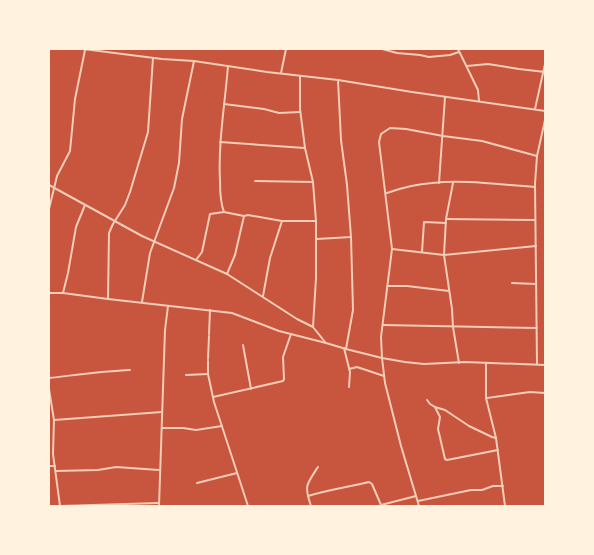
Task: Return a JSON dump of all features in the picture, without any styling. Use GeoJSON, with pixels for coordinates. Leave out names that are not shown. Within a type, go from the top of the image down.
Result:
{"type":"FeatureCollection","features":[{"type":"Feature","properties":{"kind":"street"},"geometry":{"type":"LineString","coordinates":[[49,209],[57,176],[70,151],[75,99],[84,49],[153,58],[194,61],[338,80],[545,111]]}},
{"type":"Feature","properties":{"kind":"street"},"geometry":{"type":"LineString","coordinates":[[281,73],[286,49]]}},
{"type":"Feature","properties":{"kind":"street"},"geometry":{"type":"LineString","coordinates":[[382,49],[397,53],[420,54],[429,57],[450,55],[459,50],[478,90],[479,100]]}},
{"type":"Feature","properties":{"kind":"street"},"geometry":{"type":"LineString","coordinates":[[108,299],[109,233],[114,221],[122,211],[130,192],[148,132],[153,58]]}},
{"type":"Feature","properties":{"kind":"street"},"geometry":{"type":"LineString","coordinates":[[142,302],[146,272],[153,242],[174,188],[179,163],[182,119],[194,61]]}},
{"type":"Feature","properties":{"kind":"street"},"geometry":{"type":"LineString","coordinates":[[467,66],[488,64],[544,72]]}},
{"type":"Feature","properties":{"kind":"street"},"geometry":{"type":"LineString","coordinates":[[535,109],[545,64]]}},
{"type":"Feature","properties":{"kind":"street"},"geometry":{"type":"LineString","coordinates":[[224,212],[220,192],[219,164],[228,66]]}},
{"type":"Feature","properties":{"kind":"street"},"geometry":{"type":"LineString","coordinates":[[300,75],[300,112],[312,182],[317,239],[313,327]]}},
{"type":"Feature","properties":{"kind":"street"},"geometry":{"type":"LineString","coordinates":[[338,80],[341,140],[347,185],[351,237],[353,310],[345,349],[350,372],[349,387]]}},
{"type":"Feature","properties":{"kind":"street"},"geometry":{"type":"LineString","coordinates":[[439,183],[445,97]]}},
{"type":"Feature","properties":{"kind":"street"},"geometry":{"type":"LineString","coordinates":[[224,104],[264,109],[279,113],[300,112]]}},
{"type":"Feature","properties":{"kind":"street"},"geometry":{"type":"LineString","coordinates":[[537,364],[535,186],[537,156],[545,120]]}},
{"type":"Feature","properties":{"kind":"street"},"geometry":{"type":"LineString","coordinates":[[419,506],[401,446],[384,376],[382,358],[381,337],[392,249],[379,142],[381,134],[390,128],[406,128],[482,142],[537,156]]}},
{"type":"Feature","properties":{"kind":"street"},"geometry":{"type":"LineString","coordinates":[[220,142],[305,148]]}},
{"type":"Feature","properties":{"kind":"street"},"geometry":{"type":"LineString","coordinates":[[256,181],[312,182]]}},
{"type":"Feature","properties":{"kind":"street"},"geometry":{"type":"LineString","coordinates":[[386,193],[403,188],[453,182],[535,186]]}},
{"type":"Feature","properties":{"kind":"street"},"geometry":{"type":"LineString","coordinates":[[453,182],[446,219],[444,255],[459,363]]}},
{"type":"Feature","properties":{"kind":"street"},"geometry":{"type":"LineString","coordinates":[[49,185],[153,242],[227,274],[297,319],[313,327],[326,343]]}},
{"type":"Feature","properties":{"kind":"street"},"geometry":{"type":"LineString","coordinates":[[63,292],[76,227],[85,205]]}},
{"type":"Feature","properties":{"kind":"street"},"geometry":{"type":"LineString","coordinates":[[196,260],[202,252],[210,214],[224,212],[282,221],[316,221]]}},
{"type":"Feature","properties":{"kind":"street"},"geometry":{"type":"LineString","coordinates":[[227,274],[235,255],[244,216]]}},
{"type":"Feature","properties":{"kind":"street"},"geometry":{"type":"LineString","coordinates":[[446,219],[535,220]]}},
{"type":"Feature","properties":{"kind":"street"},"geometry":{"type":"LineString","coordinates":[[263,296],[270,258],[282,221]]}},
{"type":"Feature","properties":{"kind":"street"},"geometry":{"type":"LineString","coordinates":[[422,252],[424,222],[446,223]]}},
{"type":"Feature","properties":{"kind":"street"},"geometry":{"type":"LineString","coordinates":[[317,239],[351,237]]}},
{"type":"Feature","properties":{"kind":"street"},"geometry":{"type":"LineString","coordinates":[[392,249],[444,255],[536,246]]}},
{"type":"Feature","properties":{"kind":"street"},"geometry":{"type":"LineString","coordinates":[[512,283],[536,284]]}},
{"type":"Feature","properties":{"kind":"street"},"geometry":{"type":"LineString","coordinates":[[387,286],[407,286],[450,291]]}},
{"type":"Feature","properties":{"kind":"street"},"geometry":{"type":"LineString","coordinates":[[49,293],[63,292],[108,299],[232,313],[291,334],[382,358],[424,364],[486,362],[545,364]]}},
{"type":"Feature","properties":{"kind":"street"},"geometry":{"type":"LineString","coordinates":[[49,389],[54,420],[53,454],[60,506],[159,505],[165,330],[168,306]]}},
{"type":"Feature","properties":{"kind":"street"},"geometry":{"type":"LineString","coordinates":[[210,310],[208,374],[213,397],[248,505],[244,506]]}},
{"type":"Feature","properties":{"kind":"street"},"geometry":{"type":"LineString","coordinates":[[383,325],[537,328]]}},
{"type":"Feature","properties":{"kind":"street"},"geometry":{"type":"LineString","coordinates":[[213,397],[282,381],[284,379],[283,357],[291,334]]}},
{"type":"Feature","properties":{"kind":"street"},"geometry":{"type":"LineString","coordinates":[[243,345],[251,389]]}},
{"type":"Feature","properties":{"kind":"street"},"geometry":{"type":"LineString","coordinates":[[486,362],[486,398],[496,438],[505,506]]}},
{"type":"Feature","properties":{"kind":"street"},"geometry":{"type":"LineString","coordinates":[[349,369],[357,367],[384,376]]}},
{"type":"Feature","properties":{"kind":"street"},"geometry":{"type":"LineString","coordinates":[[49,378],[90,374],[103,371],[130,370]]}},
{"type":"Feature","properties":{"kind":"street"},"geometry":{"type":"LineString","coordinates":[[186,375],[208,374]]}},
{"type":"Feature","properties":{"kind":"street"},"geometry":{"type":"LineString","coordinates":[[486,398],[530,392],[545,392]]}},
{"type":"Feature","properties":{"kind":"street"},"geometry":{"type":"LineString","coordinates":[[427,400],[435,407],[440,417],[438,429],[445,459],[447,460],[498,450]]}},
{"type":"Feature","properties":{"kind":"street"},"geometry":{"type":"LineString","coordinates":[[435,407],[445,410],[469,426],[496,438]]}},
{"type":"Feature","properties":{"kind":"street"},"geometry":{"type":"LineString","coordinates":[[54,420],[162,412]]}},
{"type":"Feature","properties":{"kind":"street"},"geometry":{"type":"LineString","coordinates":[[162,428],[183,428],[196,430],[222,426]]}},
{"type":"Feature","properties":{"kind":"street"},"geometry":{"type":"LineString","coordinates":[[49,432],[54,432]]}},
{"type":"Feature","properties":{"kind":"street"},"geometry":{"type":"LineString","coordinates":[[49,466],[55,466]]}},
{"type":"Feature","properties":{"kind":"street"},"geometry":{"type":"LineString","coordinates":[[56,471],[98,470],[116,467],[159,470]]}},
{"type":"Feature","properties":{"kind":"street"},"geometry":{"type":"LineString","coordinates":[[311,506],[306,486],[318,467]]}},
{"type":"Feature","properties":{"kind":"street"},"geometry":{"type":"LineString","coordinates":[[197,483],[237,473]]}},
{"type":"Feature","properties":{"kind":"street"},"geometry":{"type":"LineString","coordinates":[[308,496],[328,490],[350,487],[369,482],[372,484],[381,506],[416,496]]}},
{"type":"Feature","properties":{"kind":"street"},"geometry":{"type":"LineString","coordinates":[[418,501],[471,490],[482,490],[493,486],[502,486]]}}]}
